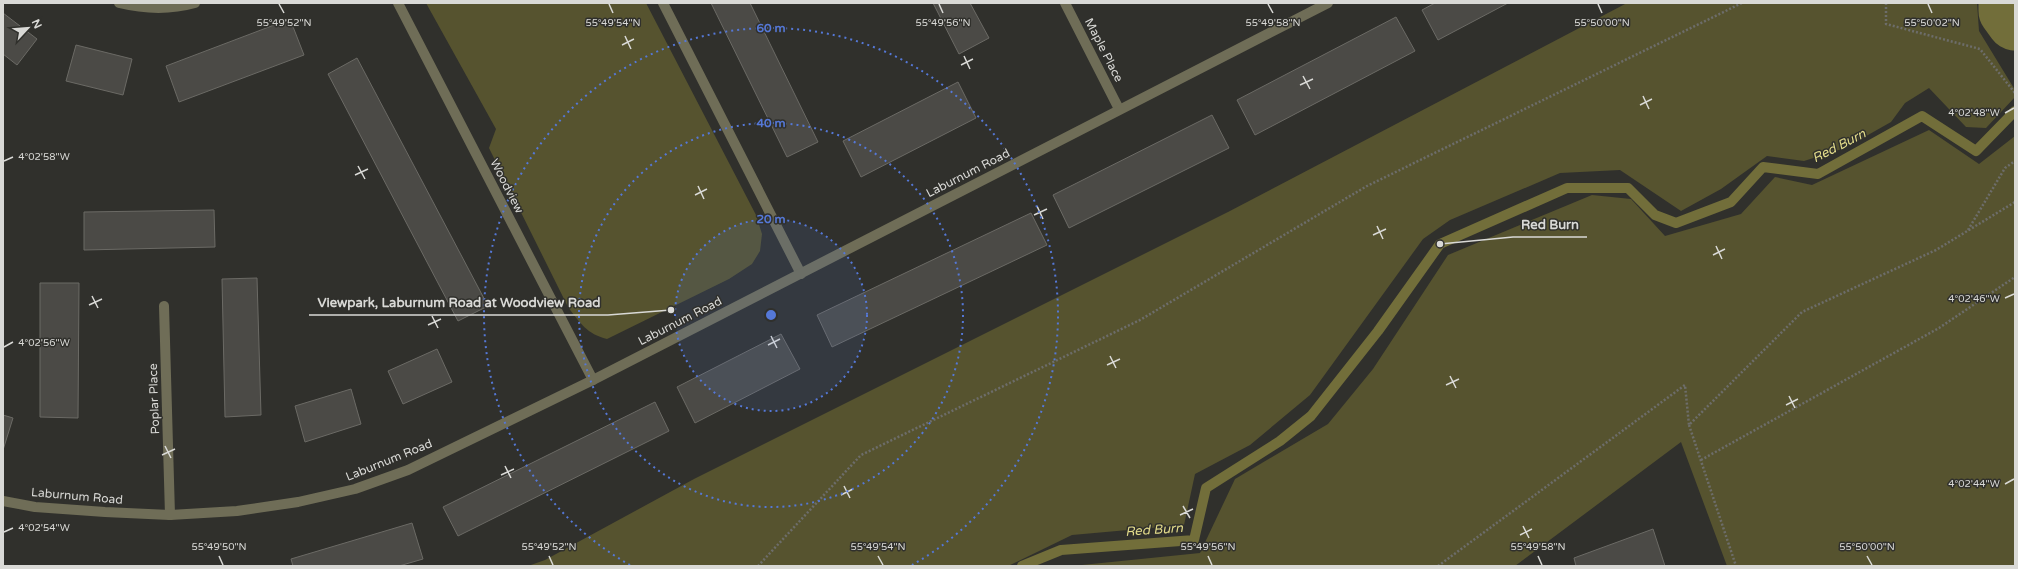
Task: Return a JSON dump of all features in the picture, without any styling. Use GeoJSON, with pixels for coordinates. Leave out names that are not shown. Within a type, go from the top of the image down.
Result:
{"type":"FeatureCollection","features":[{"type":"Feature","properties":{"kind":"street"},"geometry":{"type":"LineString","coordinates":[[119,3],[142,8],[183,7],[195,3]]}},
{"type":"Feature","properties":{"kind":"street","name":"Woodview"},"geometry":{"type":"LineString","coordinates":[[398,3],[593,380]]}},
{"type":"Feature","properties":{"kind":"street"},"geometry":{"type":"LineString","coordinates":[[663,3],[801,274]]}},
{"type":"Feature","properties":{"kind":"street","name":"Maple Place"},"geometry":{"type":"LineString","coordinates":[[1065,3],[1119,109]]}},
{"type":"Feature","properties":{"kind":"street","name":"Laburnum Road"},"geometry":{"type":"LineString","coordinates":[[3,500],[35,507],[170,515],[237,511],[298,502],[355,490],[408,470],[593,380],[1328,3]]}},
{"type":"Feature","properties":{"kind":"street","name":"Poplar Place"},"geometry":{"type":"LineString","coordinates":[[164,306],[170,515]]}},
{"type":"Feature","properties":{"kind":"path"},"geometry":{"type":"LineString","coordinates":[[758,566],[862,455],[1140,320],[1367,186],[1742,3]]}},
{"type":"Feature","properties":{"kind":"path"},"geometry":{"type":"LineString","coordinates":[[1886,3],[1886,24],[1980,49],[2015,92]]}},
{"type":"Feature","properties":{"kind":"path"},"geometry":{"type":"LineString","coordinates":[[1968,231],[2005,168],[2015,161]]}},
{"type":"Feature","properties":{"kind":"path"},"geometry":{"type":"LineString","coordinates":[[1689,425],[1802,312],[1936,250],[2015,202]]}},
{"type":"Feature","properties":{"kind":"path"},"geometry":{"type":"LineString","coordinates":[[1701,460],[1939,328],[2015,277]]}},
{"type":"Feature","properties":{"kind":"path"},"geometry":{"type":"LineString","coordinates":[[1438,566],[1685,385],[1689,425],[1736,566]]}},
{"type":"Feature","properties":{"kind":"shaded area"},"geometry":{"type":"Polygon","coordinates":[[[426,3],[646,3],[756,215],[762,234],[760,251],[752,264],[729,279],[607,339],[594,334],[584,327],[568,307],[489,148],[496,129],[426,3]]]}},
{"type":"Feature","properties":{"kind":"shaded area"},"geometry":{"type":"Polygon","coordinates":[[[1627,3],[1977,3],[1979,31],[2015,90],[2015,97],[1986,128],[1966,127],[1929,88],[1905,103],[1891,122],[1845,148],[1804,161],[1767,156],[1721,189],[1681,211],[1620,170],[1560,173],[1450,220],[1423,239],[1310,395],[1250,445],[1195,474],[1184,525],[1072,535],[1008,566],[528,566],[545,560],[694,479],[1228,212],[1627,3]]]}},
{"type":"Feature","properties":{"kind":"shaded area"},"geometry":{"type":"Polygon","coordinates":[[[1929,130],[1979,164],[2015,136],[2015,566],[1727,566],[1681,442],[1515,566],[1072,566],[1200,553],[1235,479],[1328,424],[1373,369],[1448,255],[1592,195],[1631,199],[1665,236],[1741,214],[1775,177],[1812,185],[1929,130]]]}},
{"type":"Feature","properties":{"kind":"building"},"geometry":{"type":"Polygon","coordinates":[[[711,3],[750,3],[818,142],[787,157],[711,3]]]}},
{"type":"Feature","properties":{"kind":"building"},"geometry":{"type":"Polygon","coordinates":[[[933,3],[970,3],[989,38],[959,54],[933,3]]]}},
{"type":"Feature","properties":{"kind":"building"},"geometry":{"type":"Polygon","coordinates":[[[1435,3],[1508,3],[1438,40],[1422,10],[1435,3]]]}},
{"type":"Feature","properties":{"kind":"building"},"geometry":{"type":"Polygon","coordinates":[[[3,13],[37,39],[17,65],[3,54],[3,13]]]}},
{"type":"Feature","properties":{"kind":"building"},"geometry":{"type":"Polygon","coordinates":[[[1396,17],[1415,51],[1255,135],[1237,100],[1396,17]]]}},
{"type":"Feature","properties":{"kind":"building"},"geometry":{"type":"Polygon","coordinates":[[[290,19],[304,55],[179,102],[166,66],[290,19]]]}},
{"type":"Feature","properties":{"kind":"building"},"geometry":{"type":"Polygon","coordinates":[[[76,45],[132,59],[123,95],[66,81],[76,45]]]}},
{"type":"Feature","properties":{"kind":"building"},"geometry":{"type":"Polygon","coordinates":[[[357,58],[488,306],[458,321],[328,74],[357,58]]]}},
{"type":"Feature","properties":{"kind":"building"},"geometry":{"type":"Polygon","coordinates":[[[958,82],[976,118],[861,177],[843,141],[958,82]]]}},
{"type":"Feature","properties":{"kind":"building"},"geometry":{"type":"Polygon","coordinates":[[[1212,115],[1229,148],[1069,228],[1053,195],[1212,115]]]}},
{"type":"Feature","properties":{"kind":"building"},"geometry":{"type":"Polygon","coordinates":[[[214,210],[215,247],[84,250],[84,212],[214,210]]]}},
{"type":"Feature","properties":{"kind":"building"},"geometry":{"type":"Polygon","coordinates":[[[1031,213],[1047,245],[832,347],[817,315],[1031,213]]]}},
{"type":"Feature","properties":{"kind":"building"},"geometry":{"type":"Polygon","coordinates":[[[257,278],[261,415],[225,417],[222,279],[257,278]]]}},
{"type":"Feature","properties":{"kind":"building"},"geometry":{"type":"Polygon","coordinates":[[[40,283],[79,283],[78,418],[40,417],[40,283]]]}},
{"type":"Feature","properties":{"kind":"building"},"geometry":{"type":"Polygon","coordinates":[[[781,334],[800,369],[695,423],[677,387],[781,334]]]}},
{"type":"Feature","properties":{"kind":"building"},"geometry":{"type":"Polygon","coordinates":[[[437,349],[452,382],[403,404],[388,371],[437,349]]]}},
{"type":"Feature","properties":{"kind":"building"},"geometry":{"type":"Polygon","coordinates":[[[351,389],[361,424],[305,442],[295,406],[351,389]]]}},
{"type":"Feature","properties":{"kind":"building"},"geometry":{"type":"Polygon","coordinates":[[[655,402],[669,431],[458,536],[443,507],[655,402]]]}},
{"type":"Feature","properties":{"kind":"building"},"geometry":{"type":"Polygon","coordinates":[[[3,415],[13,418],[3,450],[3,415]]]}},
{"type":"Feature","properties":{"kind":"building"},"geometry":{"type":"Polygon","coordinates":[[[412,523],[423,559],[399,566],[293,566],[291,559],[412,523]]]}},
{"type":"Feature","properties":{"kind":"building"},"geometry":{"type":"Polygon","coordinates":[[[1653,529],[1665,566],[1576,566],[1574,558],[1653,529]]]}},
{"type":"Feature","properties":{"kind":"waterway"},"geometry":{"type":"LineString","coordinates":[[2007,3],[2007,11],[2015,22]]}},
{"type":"Feature","properties":{"kind":"waterway","name":"Red Burn"},"geometry":{"type":"LineString","coordinates":[[1022,566],[1061,550],[1194,540],[1206,488],[1280,441],[1311,416],[1378,331],[1440,244],[1567,188],[1628,188],[1655,215],[1676,223],[1731,202],[1763,167],[1818,174],[1922,116],[1976,151],[2015,111]]}},
{"type":"Feature","properties":{"kind":"place","name":"Red Burn"},"geometry":{"type":"Point","coordinates":[1440,244]}},
{"type":"Feature","properties":{"kind":"place","name":"Viewpark, Laburnum Road at Woodview Road"},"geometry":{"type":"Point","coordinates":[671,310]}}]}
